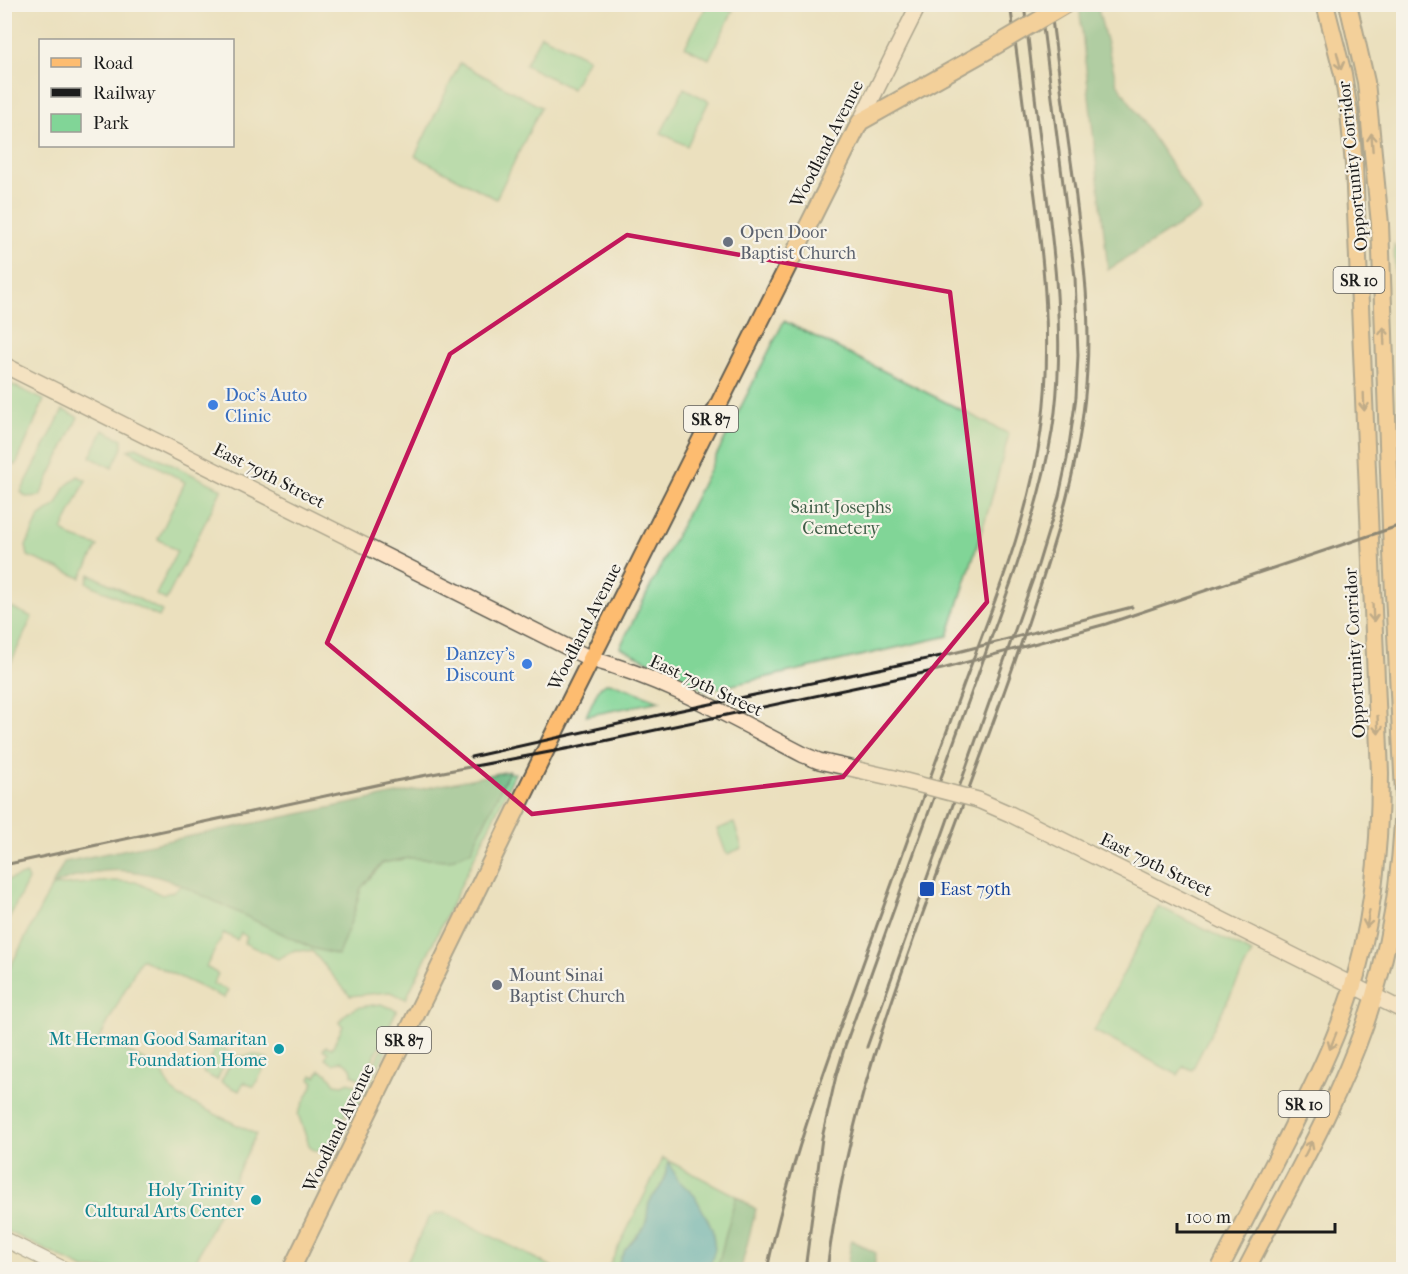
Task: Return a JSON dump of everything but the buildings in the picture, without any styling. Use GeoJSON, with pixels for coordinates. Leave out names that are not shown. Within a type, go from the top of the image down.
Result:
{"type":"FeatureCollection","features":[{"type":"Feature","properties":{"kind":"main road","name":"Woodland Avenue"},"geometry":{"type":"LineString","coordinates":[[291,1269],[591,659],[919,4]]}},
{"type":"Feature","properties":{"kind":"main road"},"geometry":{"type":"LineString","coordinates":[[860,122],[1066,4]]}},
{"type":"Feature","properties":{"kind":"main road","name":"Opportunity Corridor"},"geometry":{"type":"LineString","coordinates":[[1219,1269],[1321,1069],[1353,986],[1367,928],[1379,831],[1380,762],[1354,165],[1344,83],[1325,4]]}},
{"type":"Feature","properties":{"kind":"main road","name":"Opportunity Corridor"},"geometry":{"type":"LineString","coordinates":[[1246,1269],[1335,1095],[1357,1045],[1374,996],[1386,948],[1396,899],[1401,852],[1404,795],[1392,553],[1380,224],[1366,82],[1348,4]]}},
{"type":"Feature","properties":{"kind":"main road","name":"East 79th Street"},"geometry":{"type":"LineString","coordinates":[[4,364],[591,659],[630,672],[691,698],[812,758],[978,800],[1404,1011]]}},
{"type":"Feature","properties":{"kind":"street"},"geometry":{"type":"LineString","coordinates":[[4,1239],[66,1269]]}},
{"type":"Feature","properties":{"kind":"highlighted area"},"geometry":{"type":"Polygon","coordinates":[[[627,235],[950,292],[987,602],[843,777],[532,814],[327,643],[450,354],[627,235]]]}},
{"type":"Feature","properties":{"kind":"green space"},"geometry":{"type":"Polygon","coordinates":[[[707,5],[719,5],[733,11],[709,59],[685,47],[707,5]]]}},
{"type":"Feature","properties":{"kind":"green space"},"geometry":{"type":"Polygon","coordinates":[[[1079,5],[1097,5],[1117,83],[1202,211],[1108,270],[1079,5]]]}},
{"type":"Feature","properties":{"kind":"green space"},"geometry":{"type":"Polygon","coordinates":[[[541,35],[588,58],[572,89],[525,65],[541,35]]]}},
{"type":"Feature","properties":{"kind":"green space"},"geometry":{"type":"Polygon","coordinates":[[[460,63],[541,107],[496,199],[415,156],[460,63]]]}},
{"type":"Feature","properties":{"kind":"green space"},"geometry":{"type":"Polygon","coordinates":[[[684,88],[709,101],[687,146],[661,133],[684,88]]]}},
{"type":"Feature","properties":{"kind":"green space"},"geometry":{"type":"Polygon","coordinates":[[[1394,245],[1404,261],[1404,512],[1402,513],[1403,497],[1394,245]]]}},
{"type":"Feature","properties":{"kind":"green space","name":"Saint Josephs Cemetery"},"geometry":{"type":"Polygon","coordinates":[[[784,321],[1009,434],[989,508],[948,636],[706,691],[620,647],[784,321]]]}},
{"type":"Feature","properties":{"kind":"green space"},"geometry":{"type":"Polygon","coordinates":[[[4,381],[44,400],[16,465],[5,462],[4,381]]]}},
{"type":"Feature","properties":{"kind":"green space"},"geometry":{"type":"Polygon","coordinates":[[[63,410],[78,417],[40,496],[26,497],[21,492],[63,410]]]}},
{"type":"Feature","properties":{"kind":"green space"},"geometry":{"type":"Polygon","coordinates":[[[103,430],[122,439],[122,448],[112,468],[90,457],[103,430]]]}},
{"type":"Feature","properties":{"kind":"green space"},"geometry":{"type":"Polygon","coordinates":[[[136,447],[222,489],[166,600],[156,595],[177,551],[158,539],[185,482],[128,450],[136,447]]]}},
{"type":"Feature","properties":{"kind":"green space"},"geometry":{"type":"Polygon","coordinates":[[[78,476],[86,480],[62,530],[73,538],[98,546],[81,578],[28,556],[26,546],[39,517],[57,504],[66,486],[78,476]]]}},
{"type":"Feature","properties":{"kind":"green space"},"geometry":{"type":"Polygon","coordinates":[[[90,574],[162,611],[159,617],[91,585],[87,582],[90,574]]]}},
{"type":"Feature","properties":{"kind":"green space"},"geometry":{"type":"Polygon","coordinates":[[[5,604],[32,617],[5,676],[5,604]]]}},
{"type":"Feature","properties":{"kind":"green space"},"geometry":{"type":"Polygon","coordinates":[[[606,683],[615,684],[660,701],[586,716],[599,688],[606,683]]]}},
{"type":"Feature","properties":{"kind":"green space"},"geometry":{"type":"Polygon","coordinates":[[[509,771],[471,851],[449,860],[409,858],[382,863],[361,888],[338,955],[312,948],[181,885],[147,874],[132,871],[101,871],[85,874],[52,886],[64,862],[509,771]]]}},
{"type":"Feature","properties":{"kind":"green space"},"geometry":{"type":"Polygon","coordinates":[[[508,773],[515,773],[406,999],[390,992],[350,996],[312,951],[295,950],[278,959],[244,943],[247,937],[241,933],[237,940],[224,933],[206,967],[218,974],[213,984],[228,990],[224,998],[141,959],[100,1038],[158,1067],[168,1085],[180,1097],[256,1134],[192,1269],[84,1269],[5,1230],[4,979],[52,886],[114,881],[136,882],[162,895],[174,891],[181,885],[312,948],[338,954],[361,888],[383,863],[409,858],[449,860],[471,851],[508,773]]]}},
{"type":"Feature","properties":{"kind":"green space"},"geometry":{"type":"Polygon","coordinates":[[[734,823],[742,848],[728,854],[717,829],[734,823]]]}},
{"type":"Feature","properties":{"kind":"green space"},"geometry":{"type":"Polygon","coordinates":[[[26,874],[28,880],[5,927],[5,881],[26,874]]]}},
{"type":"Feature","properties":{"kind":"green space"},"geometry":{"type":"Polygon","coordinates":[[[1158,906],[1252,953],[1192,1070],[1184,1066],[1178,1075],[1094,1031],[1158,906]]]}},
{"type":"Feature","properties":{"kind":"green space"},"geometry":{"type":"Polygon","coordinates":[[[381,1004],[397,1010],[363,1080],[352,1075],[351,1068],[346,1063],[341,1061],[333,1064],[325,1059],[328,1052],[323,1050],[326,1046],[332,1048],[343,1026],[339,1023],[347,1013],[357,1008],[381,1004]]]}},
{"type":"Feature","properties":{"kind":"green space"},"geometry":{"type":"Polygon","coordinates":[[[394,1025],[398,1027],[332,1155],[330,1152],[394,1025]]]}},
{"type":"Feature","properties":{"kind":"green space"},"geometry":{"type":"Polygon","coordinates":[[[220,1038],[225,1050],[230,1053],[217,1080],[203,1073],[220,1038]]]}},
{"type":"Feature","properties":{"kind":"green space"},"geometry":{"type":"Polygon","coordinates":[[[253,1054],[269,1059],[254,1087],[244,1082],[239,1091],[221,1082],[234,1056],[253,1054]]]}},
{"type":"Feature","properties":{"kind":"green space"},"geometry":{"type":"Polygon","coordinates":[[[320,1070],[328,1074],[335,1084],[343,1085],[349,1082],[359,1087],[325,1155],[310,1148],[298,1114],[314,1082],[310,1079],[312,1075],[316,1077],[320,1070]]]}},
{"type":"Feature","properties":{"kind":"green space"},"geometry":{"type":"Polygon","coordinates":[[[663,1158],[736,1196],[717,1269],[607,1270],[663,1158]]]}},
{"type":"Feature","properties":{"kind":"green space"},"geometry":{"type":"Polygon","coordinates":[[[736,1196],[756,1209],[741,1269],[717,1269],[736,1196]]]}},
{"type":"Feature","properties":{"kind":"green space"},"geometry":{"type":"Polygon","coordinates":[[[444,1213],[556,1269],[403,1269],[429,1218],[435,1214],[444,1213]]]}},
{"type":"Feature","properties":{"kind":"green space"},"geometry":{"type":"Polygon","coordinates":[[[851,1240],[876,1253],[874,1269],[847,1269],[851,1240]]]}},
{"type":"Feature","properties":{"kind":"water"},"geometry":{"type":"Polygon","coordinates":[[[669,1162],[678,1180],[695,1196],[712,1228],[715,1249],[709,1269],[618,1269],[624,1251],[646,1223],[649,1203],[663,1183],[669,1162]]]}},
{"type":"Feature","properties":{"kind":"railway"},"geometry":{"type":"LineString","coordinates":[[767,1270],[784,1198],[817,1091],[1009,562],[1035,464],[1045,399],[1046,302],[1010,4]]}},
{"type":"Feature","properties":{"kind":"railway"},"geometry":{"type":"LineString","coordinates":[[805,1270],[822,1138],[836,1076],[1015,571],[1039,493],[1052,432],[1058,383],[1057,296],[1024,4]]}},
{"type":"Feature","properties":{"kind":"railway"},"geometry":{"type":"LineString","coordinates":[[867,1047],[1038,565],[1059,496],[1067,459],[1076,397],[1078,355],[1075,277],[1040,4]]}},
{"type":"Feature","properties":{"kind":"railway"},"geometry":{"type":"LineString","coordinates":[[827,1270],[846,1163],[873,1059],[909,952],[1006,688],[1035,602],[1065,504],[1079,439],[1087,370],[1087,302],[1075,189],[1050,4]]}},
{"type":"Feature","properties":{"kind":"railway"},"geometry":{"type":"LineString","coordinates":[[4,865],[395,781],[571,748],[942,669],[1106,624],[1404,524]]}},
{"type":"Feature","properties":{"kind":"railway"},"geometry":{"type":"LineString","coordinates":[[471,757],[946,655],[1132,607]]}},
{"type":"Feature","properties":{"kind":"place","name":"Open Door Baptist Church"},"geometry":{"type":"Point","coordinates":[728,242]}},
{"type":"Feature","properties":{"kind":"place","name":"Doc's Auto Clinic"},"geometry":{"type":"Point","coordinates":[213,405]}},
{"type":"Feature","properties":{"kind":"place","name":"Danzey's Discount"},"geometry":{"type":"Point","coordinates":[527,664]}},
{"type":"Feature","properties":{"kind":"place","name":"East 79th"},"geometry":{"type":"Point","coordinates":[927,889]}},
{"type":"Feature","properties":{"kind":"place","name":"Mount Sinai Baptist Church"},"geometry":{"type":"Point","coordinates":[497,985]}},
{"type":"Feature","properties":{"kind":"place","name":"Mt Herman Good Samaritan Foundation Home"},"geometry":{"type":"Point","coordinates":[279,1049]}},
{"type":"Feature","properties":{"kind":"place","name":"Holy Trinity Cultural Arts Center"},"geometry":{"type":"Point","coordinates":[256,1200]}}]}
